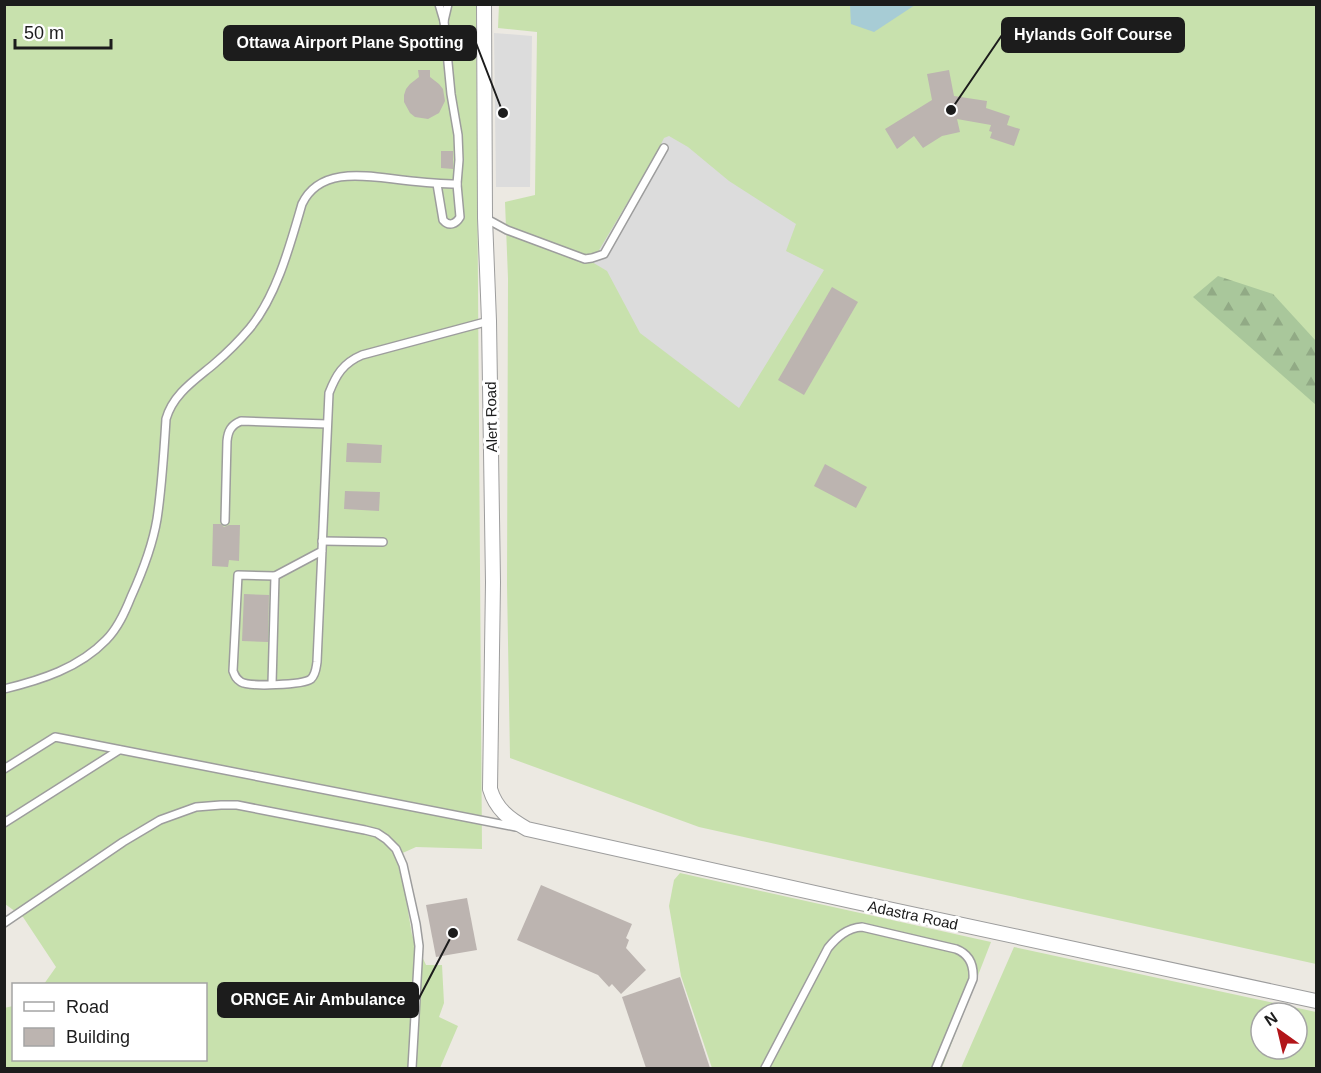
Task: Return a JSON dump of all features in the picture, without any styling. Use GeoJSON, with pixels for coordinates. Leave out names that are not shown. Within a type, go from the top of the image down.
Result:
{"type":"FeatureCollection","features":[{"type":"Feature","properties":{"kind":"street","name":"Alert Road"},"geometry":{"type":"LineString","coordinates":[[484,4],[485,218],[494,582],[490,789],[497,806],[512,821]]}},
{"type":"Feature","properties":{"kind":"street","name":"Adastra Road"},"geometry":{"type":"LineString","coordinates":[[512,821],[527,829],[1317,1001]]}},
{"type":"Feature","properties":{"kind":"lane"},"geometry":{"type":"LineString","coordinates":[[437,184],[443,220],[446,224],[450,224],[460,217],[457,184],[458,135],[444,21],[439,4]]}},
{"type":"Feature","properties":{"kind":"lane"},"geometry":{"type":"LineString","coordinates":[[444,21],[448,4]]}},
{"type":"Feature","properties":{"kind":"lane"},"geometry":{"type":"LineString","coordinates":[[485,218],[507,230],[585,259],[604,254],[664,148]]}},
{"type":"Feature","properties":{"kind":"lane"},"geometry":{"type":"LineString","coordinates":[[4,689],[69,668],[106,640],[118,625],[135,589],[156,521],[169,408],[186,387],[231,349],[251,327],[262,310],[281,269],[306,195],[315,186],[328,180],[358,175],[437,184],[457,184]]}},
{"type":"Feature","properties":{"kind":"lane"},"geometry":{"type":"LineString","coordinates":[[322,551],[275,576],[238,575],[233,671],[236,678],[245,684],[305,682],[316,672],[322,551],[327,424],[329,393],[335,377],[354,358],[362,355],[489,321]]}},
{"type":"Feature","properties":{"kind":"lane"},"geometry":{"type":"LineString","coordinates":[[225,521],[227,441],[231,428],[241,421],[327,424]]}},
{"type":"Feature","properties":{"kind":"lane"},"geometry":{"type":"LineString","coordinates":[[322,541],[383,542]]}},
{"type":"Feature","properties":{"kind":"lane"},"geometry":{"type":"LineString","coordinates":[[272,684],[275,576]]}},
{"type":"Feature","properties":{"kind":"lane"},"geometry":{"type":"LineString","coordinates":[[4,769],[56,737],[527,829]]}},
{"type":"Feature","properties":{"kind":"lane"},"geometry":{"type":"LineString","coordinates":[[4,823],[119,750]]}},
{"type":"Feature","properties":{"kind":"lane"},"geometry":{"type":"LineString","coordinates":[[4,923],[123,842],[160,820],[196,807],[237,805],[377,834],[393,845],[403,865],[417,930],[419,946],[412,1068]]}},
{"type":"Feature","properties":{"kind":"lane"},"geometry":{"type":"LineString","coordinates":[[765,1068],[828,948],[848,930],[862,927],[956,949],[967,955],[970,960],[974,972],[973,979],[936,1068]]}},
{"type":"Feature","properties":{"kind":"green space"},"geometry":{"type":"Polygon","coordinates":[[[499,4],[1316,5],[1316,964],[699,827],[510,758],[507,585],[508,278],[505,202],[535,195],[537,32],[498,28],[499,4]]]}},
{"type":"Feature","properties":{"kind":"green space"},"geometry":{"type":"Polygon","coordinates":[[[5,5],[476,5],[482,849],[416,847],[396,856],[412,935],[426,965],[442,965],[444,1003],[439,1017],[458,1026],[440,1068],[5,1068],[4,1008],[12,1006],[12,1061],[207,1061],[207,983],[45,983],[56,967],[23,917],[5,904],[5,5]]]}},
{"type":"Feature","properties":{"kind":"green space"},"geometry":{"type":"Polygon","coordinates":[[[1218,276],[1273,294],[1316,341],[1316,405],[1193,297],[1218,276]]]}},
{"type":"Feature","properties":{"kind":"green space"},"geometry":{"type":"Polygon","coordinates":[[[680,873],[991,942],[942,1068],[712,1068],[681,976],[669,906],[674,880],[680,873]]]}},
{"type":"Feature","properties":{"kind":"green space"},"geometry":{"type":"Polygon","coordinates":[[[1014,947],[1265,1001],[1249,1001],[1249,1061],[1309,1061],[1309,1010],[1316,1012],[1316,1068],[961,1068],[1014,947]]]}},
{"type":"Feature","properties":{"kind":"shaded area"},"geometry":{"type":"Polygon","coordinates":[[[494,33],[532,36],[530,187],[496,187],[494,33]]]}},
{"type":"Feature","properties":{"kind":"shaded area"},"geometry":{"type":"Polygon","coordinates":[[[669,136],[688,147],[729,181],[796,224],[786,251],[824,270],[739,408],[640,333],[607,271],[592,262],[664,138],[669,136]]]}},
{"type":"Feature","properties":{"kind":"water"},"geometry":{"type":"Polygon","coordinates":[[[850,4],[915,5],[874,32],[851,24],[850,4]]]}},
{"type":"Feature","properties":{"kind":"building"},"geometry":{"type":"Polygon","coordinates":[[[418,70],[430,70],[430,77],[443,89],[445,101],[439,113],[428,119],[415,117],[404,102],[406,89],[419,77],[418,70]]]}},
{"type":"Feature","properties":{"kind":"building"},"geometry":{"type":"Polygon","coordinates":[[[949,70],[954,96],[987,101],[986,108],[1010,116],[1007,125],[1020,129],[1014,146],[990,138],[991,125],[957,119],[960,132],[942,136],[923,148],[914,136],[897,149],[885,129],[932,100],[927,74],[949,70]]]}},
{"type":"Feature","properties":{"kind":"building"},"geometry":{"type":"Polygon","coordinates":[[[441,151],[453,151],[453,169],[441,168],[441,151]]]}},
{"type":"Feature","properties":{"kind":"building"},"geometry":{"type":"Polygon","coordinates":[[[832,287],[858,302],[804,395],[778,380],[832,287]]]}},
{"type":"Feature","properties":{"kind":"building"},"geometry":{"type":"Polygon","coordinates":[[[347,443],[382,445],[381,463],[346,462],[347,443]]]}},
{"type":"Feature","properties":{"kind":"building"},"geometry":{"type":"Polygon","coordinates":[[[825,464],[867,487],[856,508],[814,486],[825,464]]]}},
{"type":"Feature","properties":{"kind":"building"},"geometry":{"type":"Polygon","coordinates":[[[345,491],[380,492],[379,511],[344,509],[345,491]]]}},
{"type":"Feature","properties":{"kind":"building"},"geometry":{"type":"Polygon","coordinates":[[[213,524],[221,524],[224,527],[240,525],[239,561],[229,560],[228,567],[212,566],[213,524]]]}},
{"type":"Feature","properties":{"kind":"building"},"geometry":{"type":"Polygon","coordinates":[[[244,594],[269,595],[268,642],[242,641],[244,594]]]}},
{"type":"Feature","properties":{"kind":"building"},"geometry":{"type":"Polygon","coordinates":[[[541,885],[632,924],[626,938],[629,940],[626,948],[646,970],[621,994],[612,984],[609,987],[598,975],[517,940],[541,885]]]}},
{"type":"Feature","properties":{"kind":"building"},"geometry":{"type":"Polygon","coordinates":[[[467,898],[477,950],[436,957],[426,905],[467,898]]]}},
{"type":"Feature","properties":{"kind":"building"},"geometry":{"type":"Polygon","coordinates":[[[680,977],[710,1068],[646,1068],[622,997],[680,977]]]}},
{"type":"Feature","properties":{"kind":"place","name":"Hylands Golf Course"},"geometry":{"type":"Point","coordinates":[951,110]}},
{"type":"Feature","properties":{"kind":"place","name":"Ottawa Airport Plane Spotting"},"geometry":{"type":"Point","coordinates":[503,113]}},
{"type":"Feature","properties":{"kind":"place","name":"ORNGE Air Ambulance"},"geometry":{"type":"Point","coordinates":[453,933]}}]}
